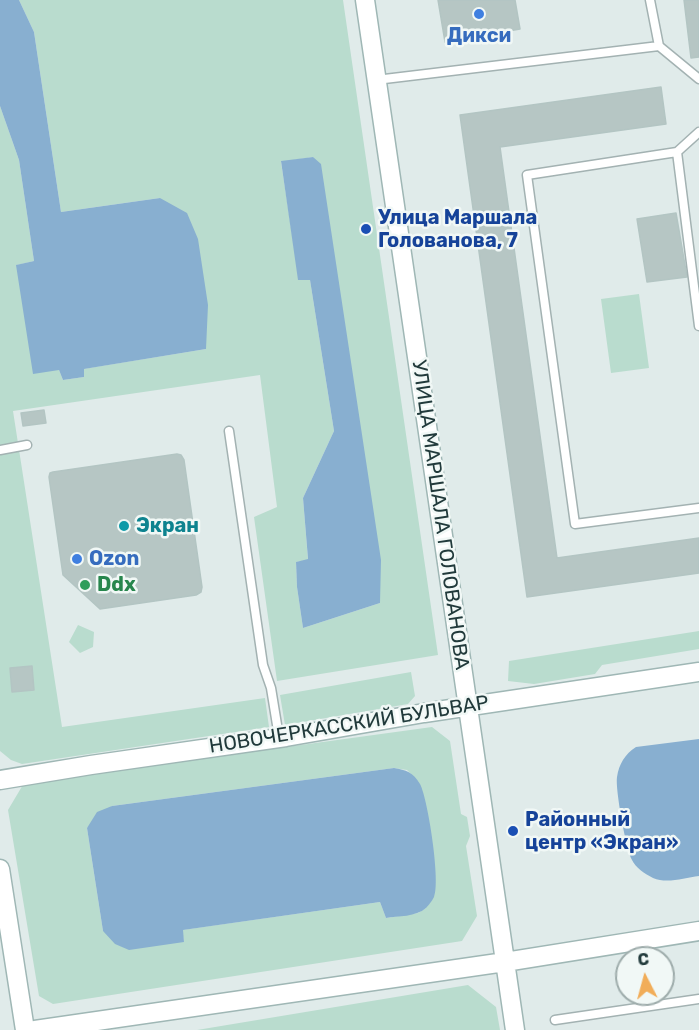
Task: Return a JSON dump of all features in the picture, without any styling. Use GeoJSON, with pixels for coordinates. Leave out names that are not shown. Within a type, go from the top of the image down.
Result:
{"type":"FeatureCollection","features":[{"type":"Feature","properties":{"kind":"street","name":"УЛИЦА МАРШАЛА ГОЛОВАНОВА"},"geometry":{"type":"LineString","coordinates":[[364,0],[515,1030]]}},
{"type":"Feature","properties":{"kind":"street","name":"НОВОЧЕРКАССКИЙ БУЛЬВАР"},"geometry":{"type":"LineString","coordinates":[[0,780],[699,672]]}},
{"type":"Feature","properties":{"kind":"street"},"geometry":{"type":"LineString","coordinates":[[0,868],[26,1030]]}},
{"type":"Feature","properties":{"kind":"street"},"geometry":{"type":"LineString","coordinates":[[35,1030],[505,962],[699,931]]}},
{"type":"Feature","properties":{"kind":"lane"},"geometry":{"type":"LineString","coordinates":[[650,0],[658,46],[699,79]]}},
{"type":"Feature","properties":{"kind":"lane"},"geometry":{"type":"LineString","coordinates":[[376,80],[658,46]]}},
{"type":"Feature","properties":{"kind":"lane"},"geometry":{"type":"LineString","coordinates":[[699,132],[677,152],[527,175],[575,524],[699,508]]}},
{"type":"Feature","properties":{"kind":"lane"},"geometry":{"type":"LineString","coordinates":[[677,152],[699,326]]}},
{"type":"Feature","properties":{"kind":"lane"},"geometry":{"type":"LineString","coordinates":[[229,431],[263,665],[271,688],[279,737]]}},
{"type":"Feature","properties":{"kind":"lane"},"geometry":{"type":"LineString","coordinates":[[0,450],[27,445]]}},
{"type":"Feature","properties":{"kind":"lane"},"geometry":{"type":"LineString","coordinates":[[555,1020],[699,999]]}},
{"type":"Feature","properties":{"kind":"green space"},"geometry":{"type":"Polygon","coordinates":[[[19,0],[343,0],[438,655],[277,681],[254,517],[277,507],[260,375],[13,411],[62,727],[265,698],[269,727],[22,764],[11,760],[0,751],[0,106],[19,160],[34,261],[17,265],[63,380],[84,377],[83,369],[206,349],[160,198],[61,212],[34,32],[19,0]],[[313,157],[281,162],[299,280],[310,280],[334,431],[303,498],[308,560],[296,562],[303,628],[380,603],[313,157]]]}},
{"type":"Feature","properties":{"kind":"green space"},"geometry":{"type":"Polygon","coordinates":[[[639,294],[649,368],[611,373],[601,299],[639,294]]]}},
{"type":"Feature","properties":{"kind":"green space"},"geometry":{"type":"Polygon","coordinates":[[[78,625],[94,632],[93,647],[80,653],[69,642],[78,625]]]}},
{"type":"Feature","properties":{"kind":"green space"},"geometry":{"type":"Polygon","coordinates":[[[699,631],[699,649],[602,665],[595,674],[534,684],[508,681],[509,661],[699,631]]]}},
{"type":"Feature","properties":{"kind":"green space"},"geometry":{"type":"Polygon","coordinates":[[[411,672],[415,696],[408,704],[285,725],[280,695],[411,672]]]}},
{"type":"Feature","properties":{"kind":"green space"},"geometry":{"type":"Polygon","coordinates":[[[432,727],[450,741],[461,814],[467,817],[470,836],[466,846],[477,916],[462,941],[53,1004],[39,996],[8,810],[24,783],[432,727]],[[394,768],[112,806],[87,828],[103,931],[184,942],[182,930],[380,902],[386,918],[418,913],[426,908],[412,775],[407,770],[394,768]]]}},
{"type":"Feature","properties":{"kind":"green space"},"geometry":{"type":"Polygon","coordinates":[[[468,985],[496,1007],[500,1030],[197,1030],[468,985]]]}},
{"type":"Feature","properties":{"kind":"water"},"geometry":{"type":"Polygon","coordinates":[[[0,0],[19,0],[34,32],[61,212],[160,198],[187,213],[198,239],[208,305],[206,349],[84,369],[84,377],[63,380],[59,370],[33,374],[16,265],[34,261],[19,160],[0,106],[0,0]]]}},
{"type":"Feature","properties":{"kind":"water"},"geometry":{"type":"Polygon","coordinates":[[[313,157],[321,164],[381,560],[380,603],[303,628],[296,562],[308,559],[303,498],[334,431],[310,280],[298,280],[281,161],[313,157]]]}},
{"type":"Feature","properties":{"kind":"water"},"geometry":{"type":"Polygon","coordinates":[[[699,739],[699,876],[658,880],[633,863],[619,805],[618,772],[626,756],[636,747],[699,739]]]}},
{"type":"Feature","properties":{"kind":"water"},"geometry":{"type":"Polygon","coordinates":[[[394,768],[406,771],[415,777],[420,784],[427,806],[435,859],[436,889],[434,897],[422,911],[412,915],[386,918],[380,902],[183,930],[184,942],[129,950],[115,944],[103,931],[87,828],[97,812],[112,806],[394,768]]]}},
{"type":"Feature","properties":{"kind":"building","name":"Дикси"},"geometry":{"type":"Polygon","coordinates":[[[438,0],[515,0],[520,29],[445,42],[438,0]]]}},
{"type":"Feature","properties":{"kind":"building"},"geometry":{"type":"Polygon","coordinates":[[[684,0],[699,0],[699,57],[691,58],[684,0]]]}},
{"type":"Feature","properties":{"kind":"building"},"geometry":{"type":"Polygon","coordinates":[[[661,87],[666,124],[500,147],[557,558],[699,538],[699,573],[527,597],[460,115],[661,87]]]}},
{"type":"Feature","properties":{"kind":"building"},"geometry":{"type":"Polygon","coordinates":[[[676,213],[687,277],[647,282],[637,219],[676,213]]]}},
{"type":"Feature","properties":{"kind":"building"},"geometry":{"type":"Polygon","coordinates":[[[44,410],[46,423],[23,426],[21,413],[44,410]]]}},
{"type":"Feature","properties":{"kind":"building","name":"Экран"},"geometry":{"type":"Polygon","coordinates":[[[181,455],[184,460],[201,592],[196,595],[100,609],[63,575],[50,473],[181,455]]]}},
{"type":"Feature","properties":{"kind":"building"},"geometry":{"type":"Polygon","coordinates":[[[32,666],[34,690],[12,692],[10,668],[32,666]]]}},
{"type":"Feature","properties":{"kind":"place","name":"Дикси"},"geometry":{"type":"Point","coordinates":[479,14]}},
{"type":"Feature","properties":{"kind":"place","name":"Улица Маршала Голованова, 7"},"geometry":{"type":"Point","coordinates":[366,229]}},
{"type":"Feature","properties":{"kind":"place","name":"Экран"},"geometry":{"type":"Point","coordinates":[124,526]}},
{"type":"Feature","properties":{"kind":"place","name":"Ozon"},"geometry":{"type":"Point","coordinates":[77,559]}},
{"type":"Feature","properties":{"kind":"place","name":"Ddx"},"geometry":{"type":"Point","coordinates":[85,585]}},
{"type":"Feature","properties":{"kind":"place","name":"Районный центр «Экран»"},"geometry":{"type":"Point","coordinates":[513,831]}}]}
